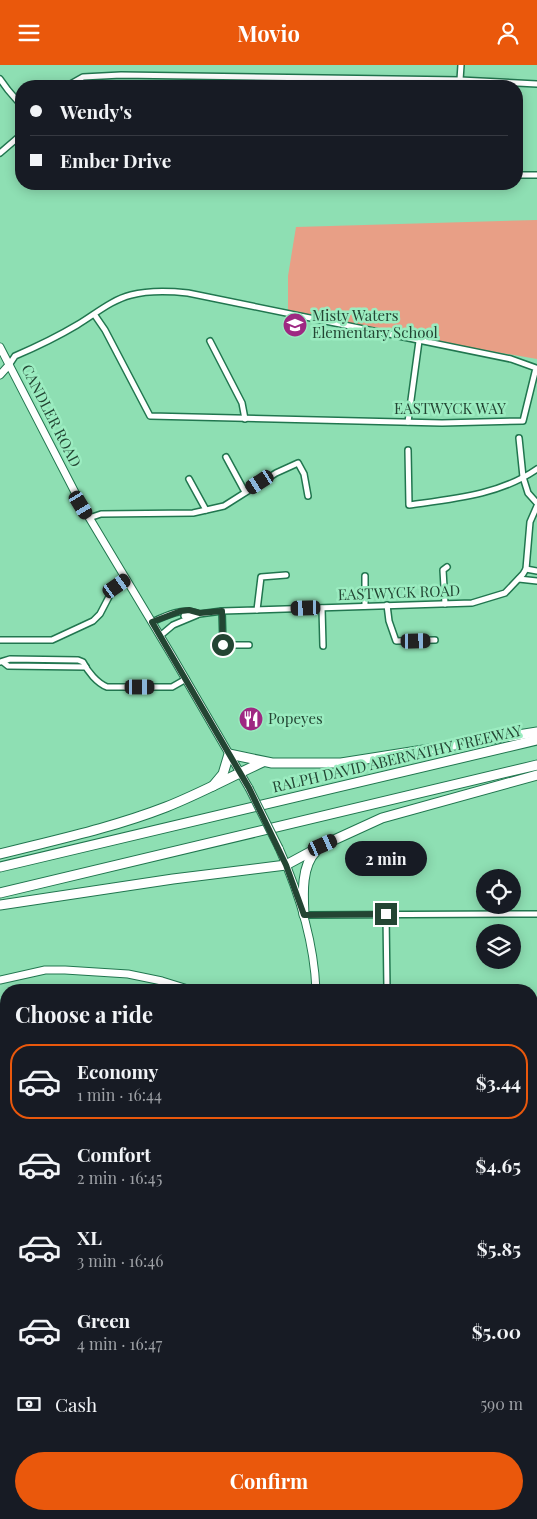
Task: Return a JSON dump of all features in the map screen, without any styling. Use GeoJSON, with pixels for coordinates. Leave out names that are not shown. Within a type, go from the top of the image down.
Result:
{"type":"FeatureCollection","features":[{"type":"Feature","properties":{"kind":"highway"},"geometry":{"type":"LineString","coordinates":[[213,786],[223,774],[229,754],[263,762],[341,763],[537,732]]}},
{"type":"Feature","properties":{"kind":"highway","name":"RALPH DAVID ABERNATHY FREEWAY"},"geometry":{"type":"LineString","coordinates":[[0,867],[537,740]]}},
{"type":"Feature","properties":{"kind":"highway"},"geometry":{"type":"LineString","coordinates":[[0,855],[140,816],[187,798],[263,762]]}},
{"type":"Feature","properties":{"kind":"highway"},"geometry":{"type":"LineString","coordinates":[[0,893],[537,765]]}},
{"type":"Feature","properties":{"kind":"highway"},"geometry":{"type":"LineString","coordinates":[[0,905],[173,879],[286,865],[323,845],[382,818],[537,775]]}},
{"type":"Feature","properties":{"kind":"highway"},"geometry":{"type":"LineString","coordinates":[[304,915],[303,895],[308,862],[313,854],[323,845]]}},
{"type":"Feature","properties":{"kind":"main road","name":"CANDLER ROAD"},"geometry":{"type":"LineString","coordinates":[[0,347],[89,518],[249,788],[279,847],[312,941],[316,984]]}},
{"type":"Feature","properties":{"kind":"main road"},"geometry":{"type":"LineString","coordinates":[[0,375],[9,365]]}},
{"type":"Feature","properties":{"kind":"main road"},"geometry":{"type":"LineString","coordinates":[[0,981],[45,970],[65,970],[128,975],[172,984]]}},
{"type":"Feature","properties":{"kind":"street"},"geometry":{"type":"LineString","coordinates":[[78,80],[83,77],[106,75],[460,80],[461,65]]}},
{"type":"Feature","properties":{"kind":"street"},"geometry":{"type":"LineString","coordinates":[[0,79],[15,98]]}},
{"type":"Feature","properties":{"kind":"street"},"geometry":{"type":"LineString","coordinates":[[523,83],[537,84]]}},
{"type":"Feature","properties":{"kind":"street"},"geometry":{"type":"LineString","coordinates":[[0,153],[15,140]]}},
{"type":"Feature","properties":{"kind":"street"},"geometry":{"type":"LineString","coordinates":[[523,175],[537,175]]}},
{"type":"Feature","properties":{"kind":"street"},"geometry":{"type":"LineString","coordinates":[[9,365],[15,356],[128,296],[146,292],[165,291],[188,293],[419,341],[408,422]]}},
{"type":"Feature","properties":{"kind":"street","name":"EASTWYCK WAY"},"geometry":{"type":"LineString","coordinates":[[94,314],[105,330],[150,416],[408,422],[523,421],[536,368],[511,359],[419,341]]}},
{"type":"Feature","properties":{"kind":"street"},"geometry":{"type":"LineString","coordinates":[[210,341],[242,403],[245,419]]}},
{"type":"Feature","properties":{"kind":"street"},"geometry":{"type":"LineString","coordinates":[[519,438],[523,477],[528,493],[537,504],[530,522],[526,569],[537,571]]}},
{"type":"Feature","properties":{"kind":"street"},"geometry":{"type":"LineString","coordinates":[[408,450],[409,505],[456,499],[496,489],[537,469]]}},
{"type":"Feature","properties":{"kind":"street"},"geometry":{"type":"LineString","coordinates":[[226,457],[245,492]]}},
{"type":"Feature","properties":{"kind":"street"},"geometry":{"type":"LineString","coordinates":[[89,518],[100,514],[193,513],[224,506],[276,473],[298,463],[304,474],[308,496]]}},
{"type":"Feature","properties":{"kind":"street"},"geometry":{"type":"LineString","coordinates":[[189,479],[206,509]]}},
{"type":"Feature","properties":{"kind":"street"},"geometry":{"type":"LineString","coordinates":[[445,603],[443,569],[447,567]]}},
{"type":"Feature","properties":{"kind":"street","name":"EASTWYCK ROAD"},"geometry":{"type":"LineString","coordinates":[[152,622],[222,611],[472,603],[505,593],[526,569]]}},
{"type":"Feature","properties":{"kind":"street"},"geometry":{"type":"LineString","coordinates":[[257,610],[261,577],[286,575]]}},
{"type":"Feature","properties":{"kind":"street"},"geometry":{"type":"LineString","coordinates":[[365,576],[365,606]]}},
{"type":"Feature","properties":{"kind":"street"},"geometry":{"type":"LineString","coordinates":[[0,639],[52,639],[85,625],[97,618],[113,589],[126,579]]}},
{"type":"Feature","properties":{"kind":"street"},"geometry":{"type":"LineString","coordinates":[[519,579],[537,581]]}},
{"type":"Feature","properties":{"kind":"street"},"geometry":{"type":"LineString","coordinates":[[387,605],[389,621],[396,641],[435,641]]}},
{"type":"Feature","properties":{"kind":"street"},"geometry":{"type":"LineString","coordinates":[[322,607],[323,646]]}},
{"type":"Feature","properties":{"kind":"street","name":"EASTWYCK ROAD"},"geometry":{"type":"LineString","coordinates":[[160,636],[189,610],[200,613]]}},
{"type":"Feature","properties":{"kind":"street"},"geometry":{"type":"LineString","coordinates":[[222,611],[223,645],[249,645]]}},
{"type":"Feature","properties":{"kind":"street"},"geometry":{"type":"LineString","coordinates":[[2,662],[10,659],[69,659],[84,662],[100,684],[107,687],[172,687],[186,679]]}},
{"type":"Feature","properties":{"kind":"street"},"geometry":{"type":"LineString","coordinates":[[386,914],[387,984]]}},
{"type":"Feature","properties":{"kind":"street"},"geometry":{"type":"LineString","coordinates":[[304,915],[537,914]]}},
{"type":"Feature","properties":{"kind":"shaded area"},"geometry":{"type":"Polygon","coordinates":[[[537,220],[537,359],[288,314],[288,276],[296,227],[537,220]]]}},
{"type":"Feature","properties":{"kind":"place","name":"Misty Waters Elementary School"},"geometry":{"type":"Point","coordinates":[295,325]}},
{"type":"Feature","properties":{"kind":"place","name":"Popeyes"},"geometry":{"type":"Point","coordinates":[251,719]}},
{"type":"Feature","properties":{"kind":"route"},"geometry":{"type":"LineString","coordinates":[[223,645],[222,611],[200,613],[189,610],[181,611],[152,622],[249,788],[279,847],[304,915],[386,914]]}}]}
